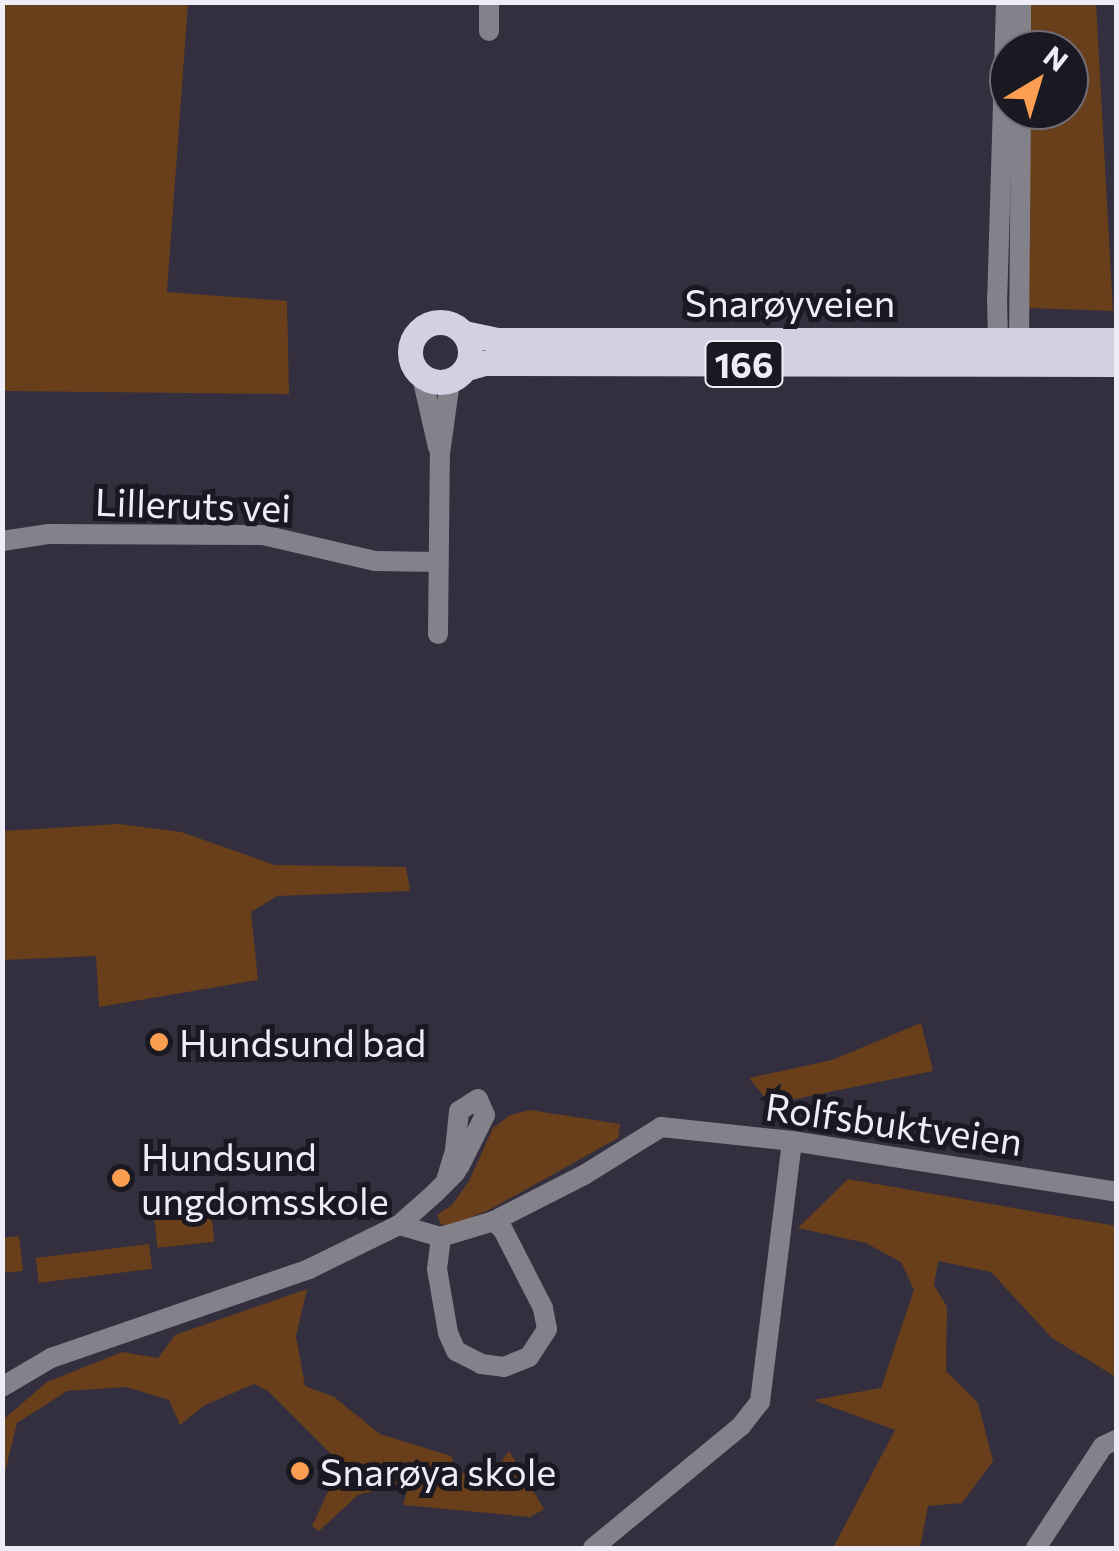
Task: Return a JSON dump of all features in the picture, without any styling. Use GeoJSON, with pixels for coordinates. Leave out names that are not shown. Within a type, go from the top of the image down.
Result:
{"type":"FeatureCollection","features":[{"type":"Feature","properties":{"kind":"main road","name":"166"},"geometry":{"type":"LineString","coordinates":[[458,375],[422,377],[410,353],[421,329],[440,322],[464,333]]}},
{"type":"Feature","properties":{"kind":"main road","name":"Snarøyveien"},"geometry":{"type":"LineString","coordinates":[[464,333],[498,340],[1013,348],[1116,364]]}},
{"type":"Feature","properties":{"kind":"main road"},"geometry":{"type":"LineString","coordinates":[[458,375],[470,346],[464,333]]}},
{"type":"Feature","properties":{"kind":"main road","name":"Snarøyveien"},"geometry":{"type":"LineString","coordinates":[[458,375],[484,363],[1013,348],[1116,340]]}},
{"type":"Feature","properties":{"kind":"street"},"geometry":{"type":"LineString","coordinates":[[489,2],[489,32]]}},
{"type":"Feature","properties":{"kind":"street"},"geometry":{"type":"LineString","coordinates":[[1006,2],[1013,348]]}},
{"type":"Feature","properties":{"kind":"street"},"geometry":{"type":"LineString","coordinates":[[1021,30],[1022,2]]}},
{"type":"Feature","properties":{"kind":"street"},"geometry":{"type":"LineString","coordinates":[[1013,348],[1020,130]]}},
{"type":"Feature","properties":{"kind":"street"},"geometry":{"type":"LineString","coordinates":[[438,634],[440,454],[458,375]]}},
{"type":"Feature","properties":{"kind":"street"},"geometry":{"type":"LineString","coordinates":[[422,377],[440,454]]}},
{"type":"Feature","properties":{"kind":"street","name":"Lilleruts vei"},"geometry":{"type":"LineString","coordinates":[[2,541],[49,534],[263,536],[375,561],[438,562]]}},
{"type":"Feature","properties":{"kind":"street"},"geometry":{"type":"LineString","coordinates":[[2,1387],[50,1358],[309,1268],[399,1224],[453,1170],[469,1124]]}},
{"type":"Feature","properties":{"kind":"street","name":"Rolfsbuktveien"},"geometry":{"type":"LineString","coordinates":[[494,1221],[584,1174],[661,1127],[792,1141],[1116,1192]]}},
{"type":"Feature","properties":{"kind":"street"},"geometry":{"type":"LineString","coordinates":[[593,1548],[741,1426],[760,1402],[792,1141]]}},
{"type":"Feature","properties":{"kind":"street"},"geometry":{"type":"LineString","coordinates":[[399,1224],[442,1237],[494,1221],[524,1267],[543,1308],[547,1329],[529,1357],[504,1367],[480,1364],[456,1352],[448,1334],[437,1269],[442,1237]]}},
{"type":"Feature","properties":{"kind":"street"},"geometry":{"type":"LineString","coordinates":[[1036,1548],[1104,1446],[1116,1440]]}},
{"type":"Feature","properties":{"kind":"shaded area"},"geometry":{"type":"Polygon","coordinates":[[[3,2],[188,3],[167,292],[287,301],[289,394],[3,391],[3,2]]]}},
{"type":"Feature","properties":{"kind":"shaded area"},"geometry":{"type":"Polygon","coordinates":[[[1029,3],[1096,3],[1113,311],[1028,308],[1029,130],[1089,130],[1089,30],[1029,30],[1029,3]]]}},
{"type":"Feature","properties":{"kind":"shaded area"},"geometry":{"type":"Polygon","coordinates":[[[119,824],[181,832],[275,865],[406,867],[410,891],[277,896],[251,912],[258,980],[99,1007],[96,956],[3,960],[3,831],[119,824]]]}},
{"type":"Feature","properties":{"kind":"shaded area"},"geometry":{"type":"Polygon","coordinates":[[[921,1023],[933,1071],[770,1104],[749,1078],[832,1060],[921,1023]]]}},
{"type":"Feature","properties":{"kind":"shaded area"},"geometry":{"type":"Polygon","coordinates":[[[530,1110],[620,1124],[618,1138],[489,1210],[447,1227],[441,1224],[437,1215],[452,1205],[469,1181],[493,1128],[510,1115],[530,1110]]]}},
{"type":"Feature","properties":{"kind":"shaded area"},"geometry":{"type":"Polygon","coordinates":[[[848,1179],[1116,1226],[1116,1377],[1052,1338],[991,1272],[938,1261],[934,1285],[947,1307],[946,1371],[978,1403],[993,1461],[962,1503],[928,1506],[920,1548],[833,1548],[895,1430],[813,1400],[881,1388],[914,1290],[901,1262],[866,1243],[798,1228],[848,1179]]]}},
{"type":"Feature","properties":{"kind":"shaded area"},"geometry":{"type":"Polygon","coordinates":[[[211,1211],[214,1242],[158,1248],[154,1217],[211,1211]]]}},
{"type":"Feature","properties":{"kind":"shaded area"},"geometry":{"type":"Polygon","coordinates":[[[19,1236],[23,1271],[3,1273],[3,1238],[19,1236]]]}},
{"type":"Feature","properties":{"kind":"shaded area"},"geometry":{"type":"Polygon","coordinates":[[[149,1244],[152,1269],[39,1283],[36,1258],[149,1244]]]}},
{"type":"Feature","properties":{"kind":"shaded area"},"geometry":{"type":"Polygon","coordinates":[[[307,1289],[296,1336],[305,1386],[334,1397],[380,1434],[451,1456],[458,1472],[489,1480],[509,1451],[544,1509],[530,1517],[403,1505],[410,1481],[358,1495],[319,1531],[312,1526],[341,1464],[268,1391],[254,1384],[205,1405],[180,1425],[169,1400],[126,1387],[67,1391],[17,1423],[5,1472],[3,1527],[3,1420],[47,1382],[122,1352],[158,1358],[175,1335],[307,1289]]]}},
{"type":"Feature","properties":{"kind":"place","name":"Hundsund bad"},"geometry":{"type":"Point","coordinates":[159,1042]}},
{"type":"Feature","properties":{"kind":"place","name":"Hundsund ungdomsskole"},"geometry":{"type":"Point","coordinates":[121,1178]}},
{"type":"Feature","properties":{"kind":"place","name":"Snarøya skole"},"geometry":{"type":"Point","coordinates":[300,1471]}}]}
